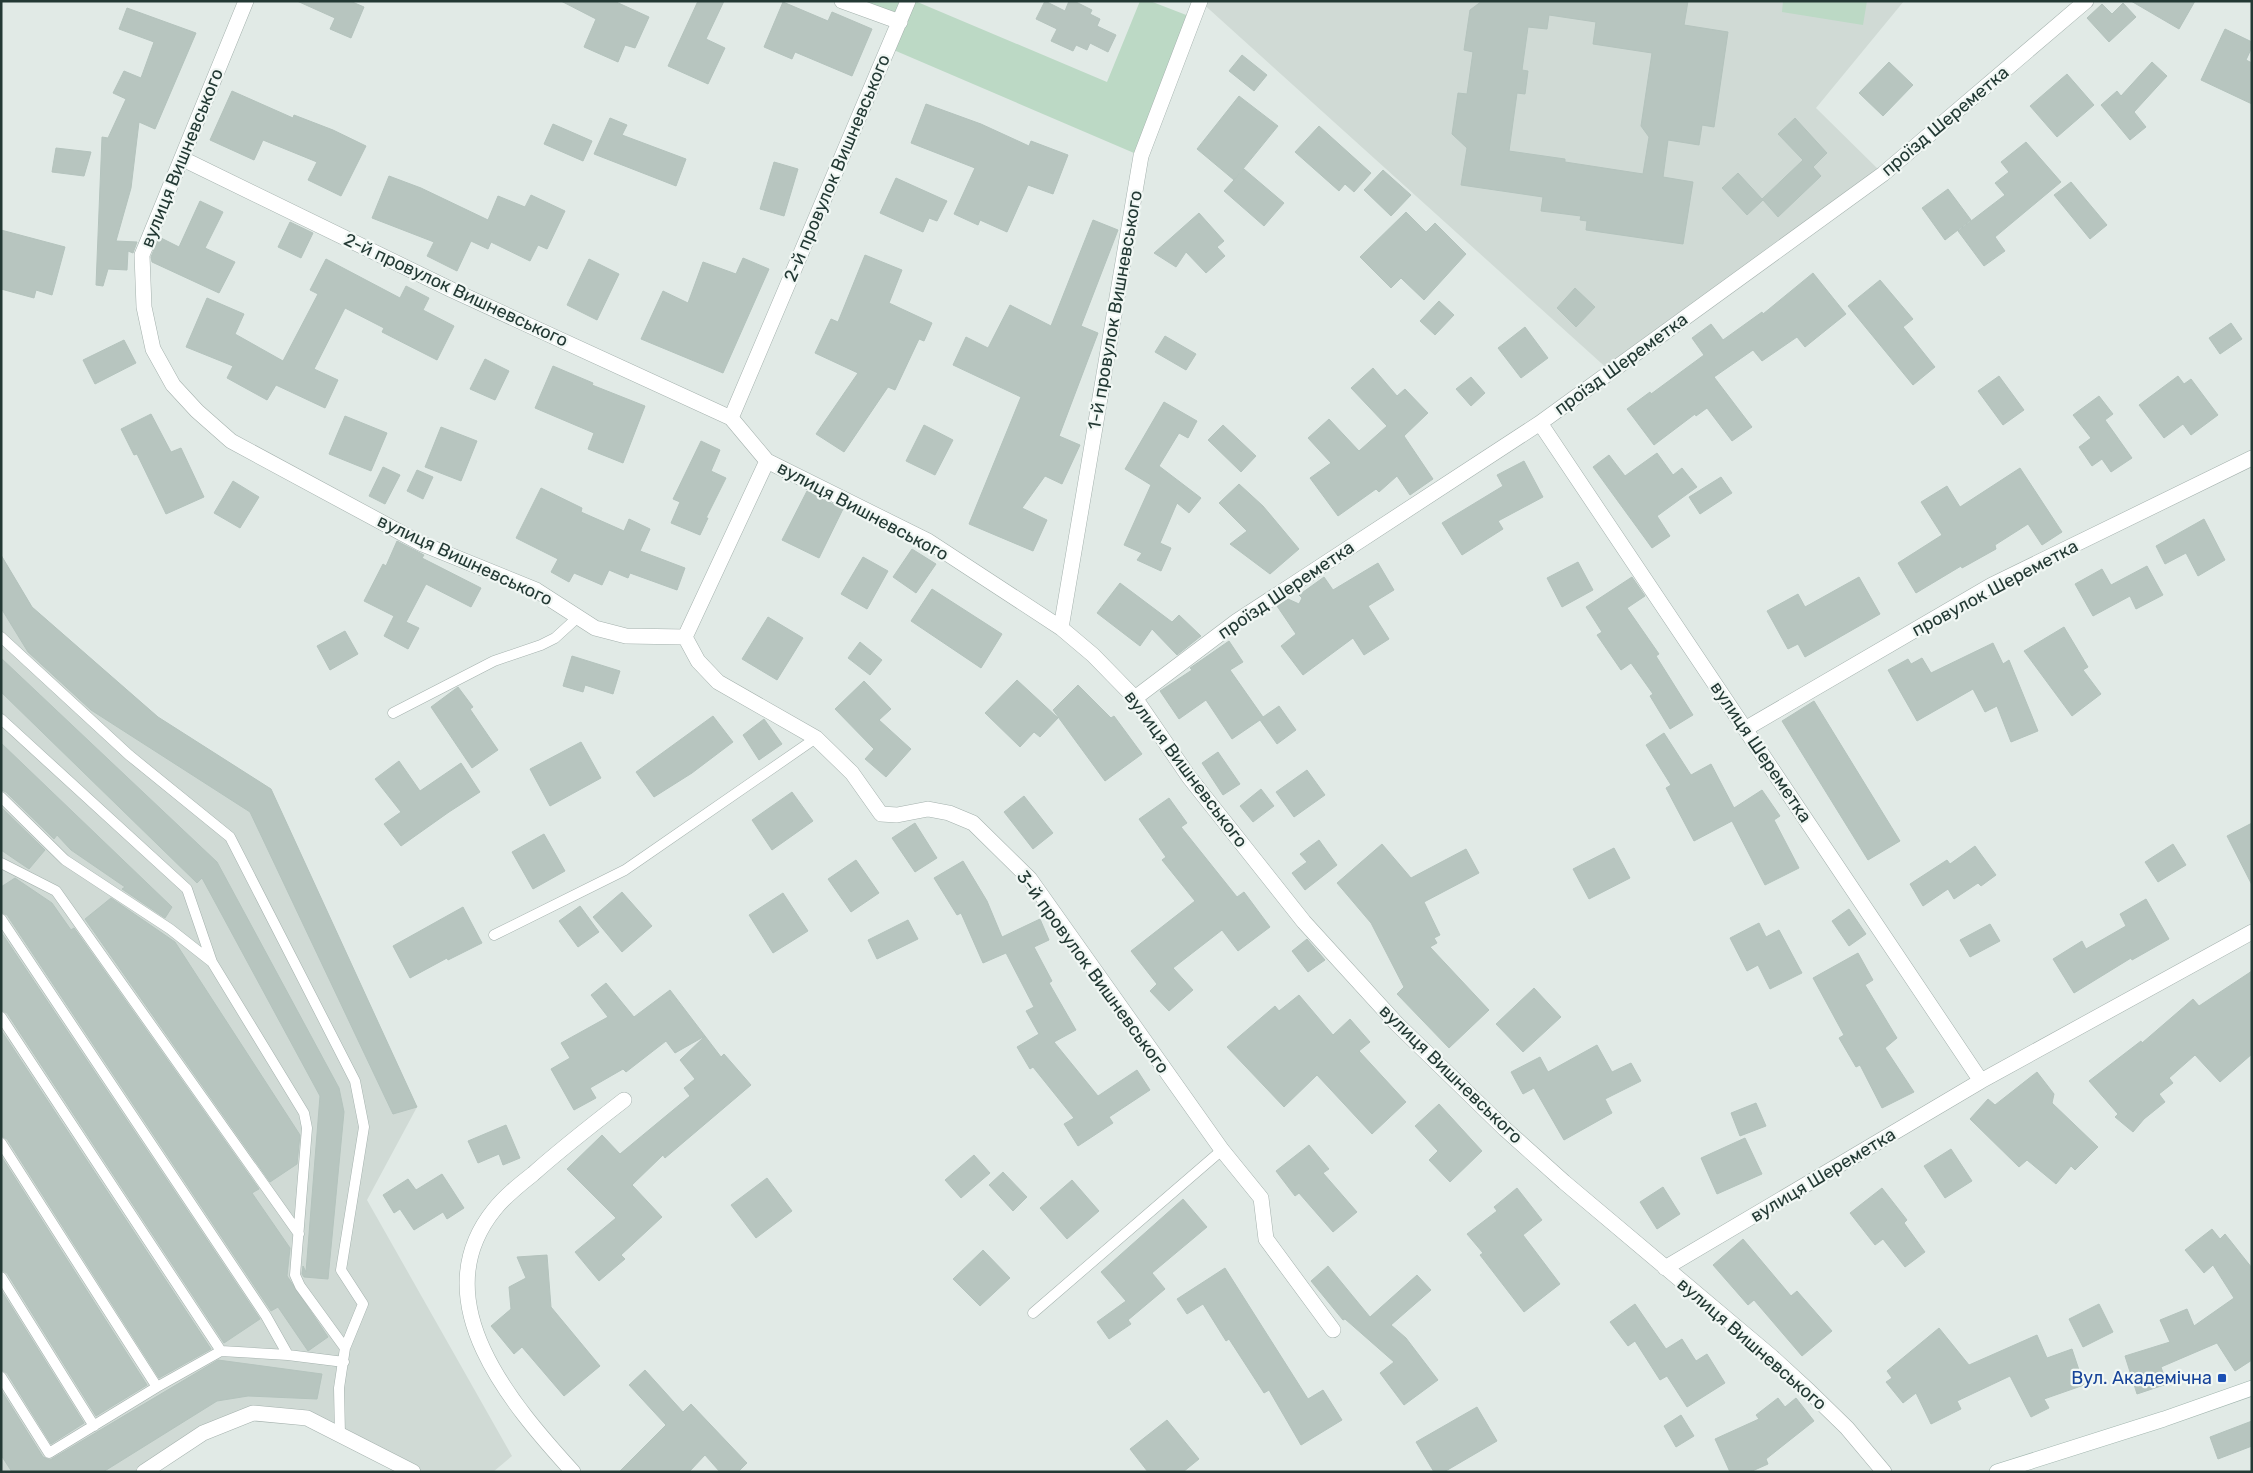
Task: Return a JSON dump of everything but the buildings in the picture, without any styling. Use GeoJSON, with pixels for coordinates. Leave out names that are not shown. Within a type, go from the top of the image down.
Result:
{"type":"FeatureCollection","features":[{"type":"Feature","properties":{"kind":"street","name":"вулиця Вишневського"},"geometry":{"type":"LineString","coordinates":[[246,1],[142,255],[144,308],[153,349],[173,385],[197,411],[231,441],[420,543],[536,590],[595,628],[626,636],[685,637],[767,461],[928,541],[1060,628],[1093,655],[1135,698],[1189,777],[1304,922],[1398,1024],[1506,1129],[1564,1182],[1809,1391],[1847,1428],[1884,1472]]}},
{"type":"Feature","properties":{"kind":"street"},"geometry":{"type":"LineString","coordinates":[[842,1],[900,22]]}},
{"type":"Feature","properties":{"kind":"street","name":"2-й провулок Вишневського"},"geometry":{"type":"LineString","coordinates":[[731,418],[908,1]]}},
{"type":"Feature","properties":{"kind":"street","name":"1-й провулок Вишневського"},"geometry":{"type":"LineString","coordinates":[[1060,628],[1141,156],[1200,1]]}},
{"type":"Feature","properties":{"kind":"street","name":"проїзд Шереметка"},"geometry":{"type":"LineString","coordinates":[[1135,698],[1237,621],[1540,423],[1883,174],[2086,1]]}},
{"type":"Feature","properties":{"kind":"street","name":"2-й провулок Вишневського"},"geometry":{"type":"LineString","coordinates":[[182,159],[452,290],[731,418],[767,461]]}},
{"type":"Feature","properties":{"kind":"street","name":"вулиця Шереметка"},"geometry":{"type":"LineString","coordinates":[[1540,423],[1981,1081]]}},
{"type":"Feature","properties":{"kind":"street","name":"провулок Шереметка"},"geometry":{"type":"LineString","coordinates":[[1745,728],[1992,585],[2252,458]]}},
{"type":"Feature","properties":{"kind":"street","name":"3-й провулок Вишневського"},"geometry":{"type":"LineString","coordinates":[[685,637],[698,661],[718,682],[816,738],[852,773],[881,814],[897,815],[928,809],[949,813],[972,824],[1030,880],[1222,1150],[1261,1198],[1266,1239],[1333,1330]]}},
{"type":"Feature","properties":{"kind":"street","name":"вулиця Шереметка"},"geometry":{"type":"LineString","coordinates":[[1665,1268],[1981,1081],[2252,932]]}},
{"type":"Feature","properties":{"kind":"street"},"geometry":{"type":"LineString","coordinates":[[573,1472],[535,1430],[508,1394],[487,1359],[473,1322],[468,1287],[469,1270],[477,1236],[506,1196],[624,1100]]}},
{"type":"Feature","properties":{"kind":"street"},"geometry":{"type":"LineString","coordinates":[[1997,1472],[2164,1419],[2252,1388]]}},
{"type":"Feature","properties":{"kind":"street"},"geometry":{"type":"LineString","coordinates":[[144,1472],[203,1433],[253,1413],[307,1418],[413,1472]]}},
{"type":"Feature","properties":{"kind":"lane"},"geometry":{"type":"LineString","coordinates":[[393,713],[494,661],[541,646],[555,638],[578,617]]}},
{"type":"Feature","properties":{"kind":"lane"},"geometry":{"type":"LineString","coordinates":[[1,636],[129,755],[230,837],[355,1081],[364,1126],[341,1270],[363,1304],[345,1348],[339,1388],[340,1435]]}},
{"type":"Feature","properties":{"kind":"lane"},"geometry":{"type":"LineString","coordinates":[[1,719],[187,889],[212,962],[304,1113],[307,1128],[296,1275],[300,1286],[345,1348]]}},
{"type":"Feature","properties":{"kind":"lane"},"geometry":{"type":"LineString","coordinates":[[494,936],[625,870],[816,738]]}},
{"type":"Feature","properties":{"kind":"lane"},"geometry":{"type":"LineString","coordinates":[[1,797],[65,860],[170,930],[212,962]]}},
{"type":"Feature","properties":{"kind":"lane"},"geometry":{"type":"LineString","coordinates":[[1,863],[56,891],[299,1234]]}},
{"type":"Feature","properties":{"kind":"lane"},"geometry":{"type":"LineString","coordinates":[[1,919],[266,1316],[288,1355]]}},
{"type":"Feature","properties":{"kind":"lane"},"geometry":{"type":"LineString","coordinates":[[1,1017],[220,1351]]}},
{"type":"Feature","properties":{"kind":"lane"},"geometry":{"type":"LineString","coordinates":[[1,1143],[156,1388]]}},
{"type":"Feature","properties":{"kind":"lane"},"geometry":{"type":"LineString","coordinates":[[1033,1313],[1222,1150]]}},
{"type":"Feature","properties":{"kind":"lane"},"geometry":{"type":"LineString","coordinates":[[1,1276],[94,1426]]}},
{"type":"Feature","properties":{"kind":"lane"},"geometry":{"type":"LineString","coordinates":[[1,1377],[49,1453],[220,1351],[288,1355],[344,1362]]}},
{"type":"Feature","properties":{"kind":"shaded area"},"geometry":{"type":"Polygon","coordinates":[[[1200,1],[1904,1],[1816,108],[1883,174],[1611,372],[1200,1]]]}},
{"type":"Feature","properties":{"kind":"shaded area"},"geometry":{"type":"Polygon","coordinates":[[[1,555],[32,607],[158,717],[271,789],[417,1107],[367,1200],[512,1456],[493,1472],[413,1472],[307,1418],[253,1413],[144,1472],[1,1472],[1,555]]]}},
{"type":"Feature","properties":{"kind":"green space"},"geometry":{"type":"Polygon","coordinates":[[[842,1],[915,1],[1107,82],[1140,1],[1150,1],[1194,18],[1141,156],[889,48],[900,22],[842,1]]]}},
{"type":"Feature","properties":{"kind":"green space"},"geometry":{"type":"Polygon","coordinates":[[[1783,1],[1867,1],[1863,25],[1782,12],[1783,1]]]}},
{"type":"Feature","properties":{"kind":"place","name":"Вул. Академічна"},"geometry":{"type":"Point","coordinates":[2222,1378]}}]}
